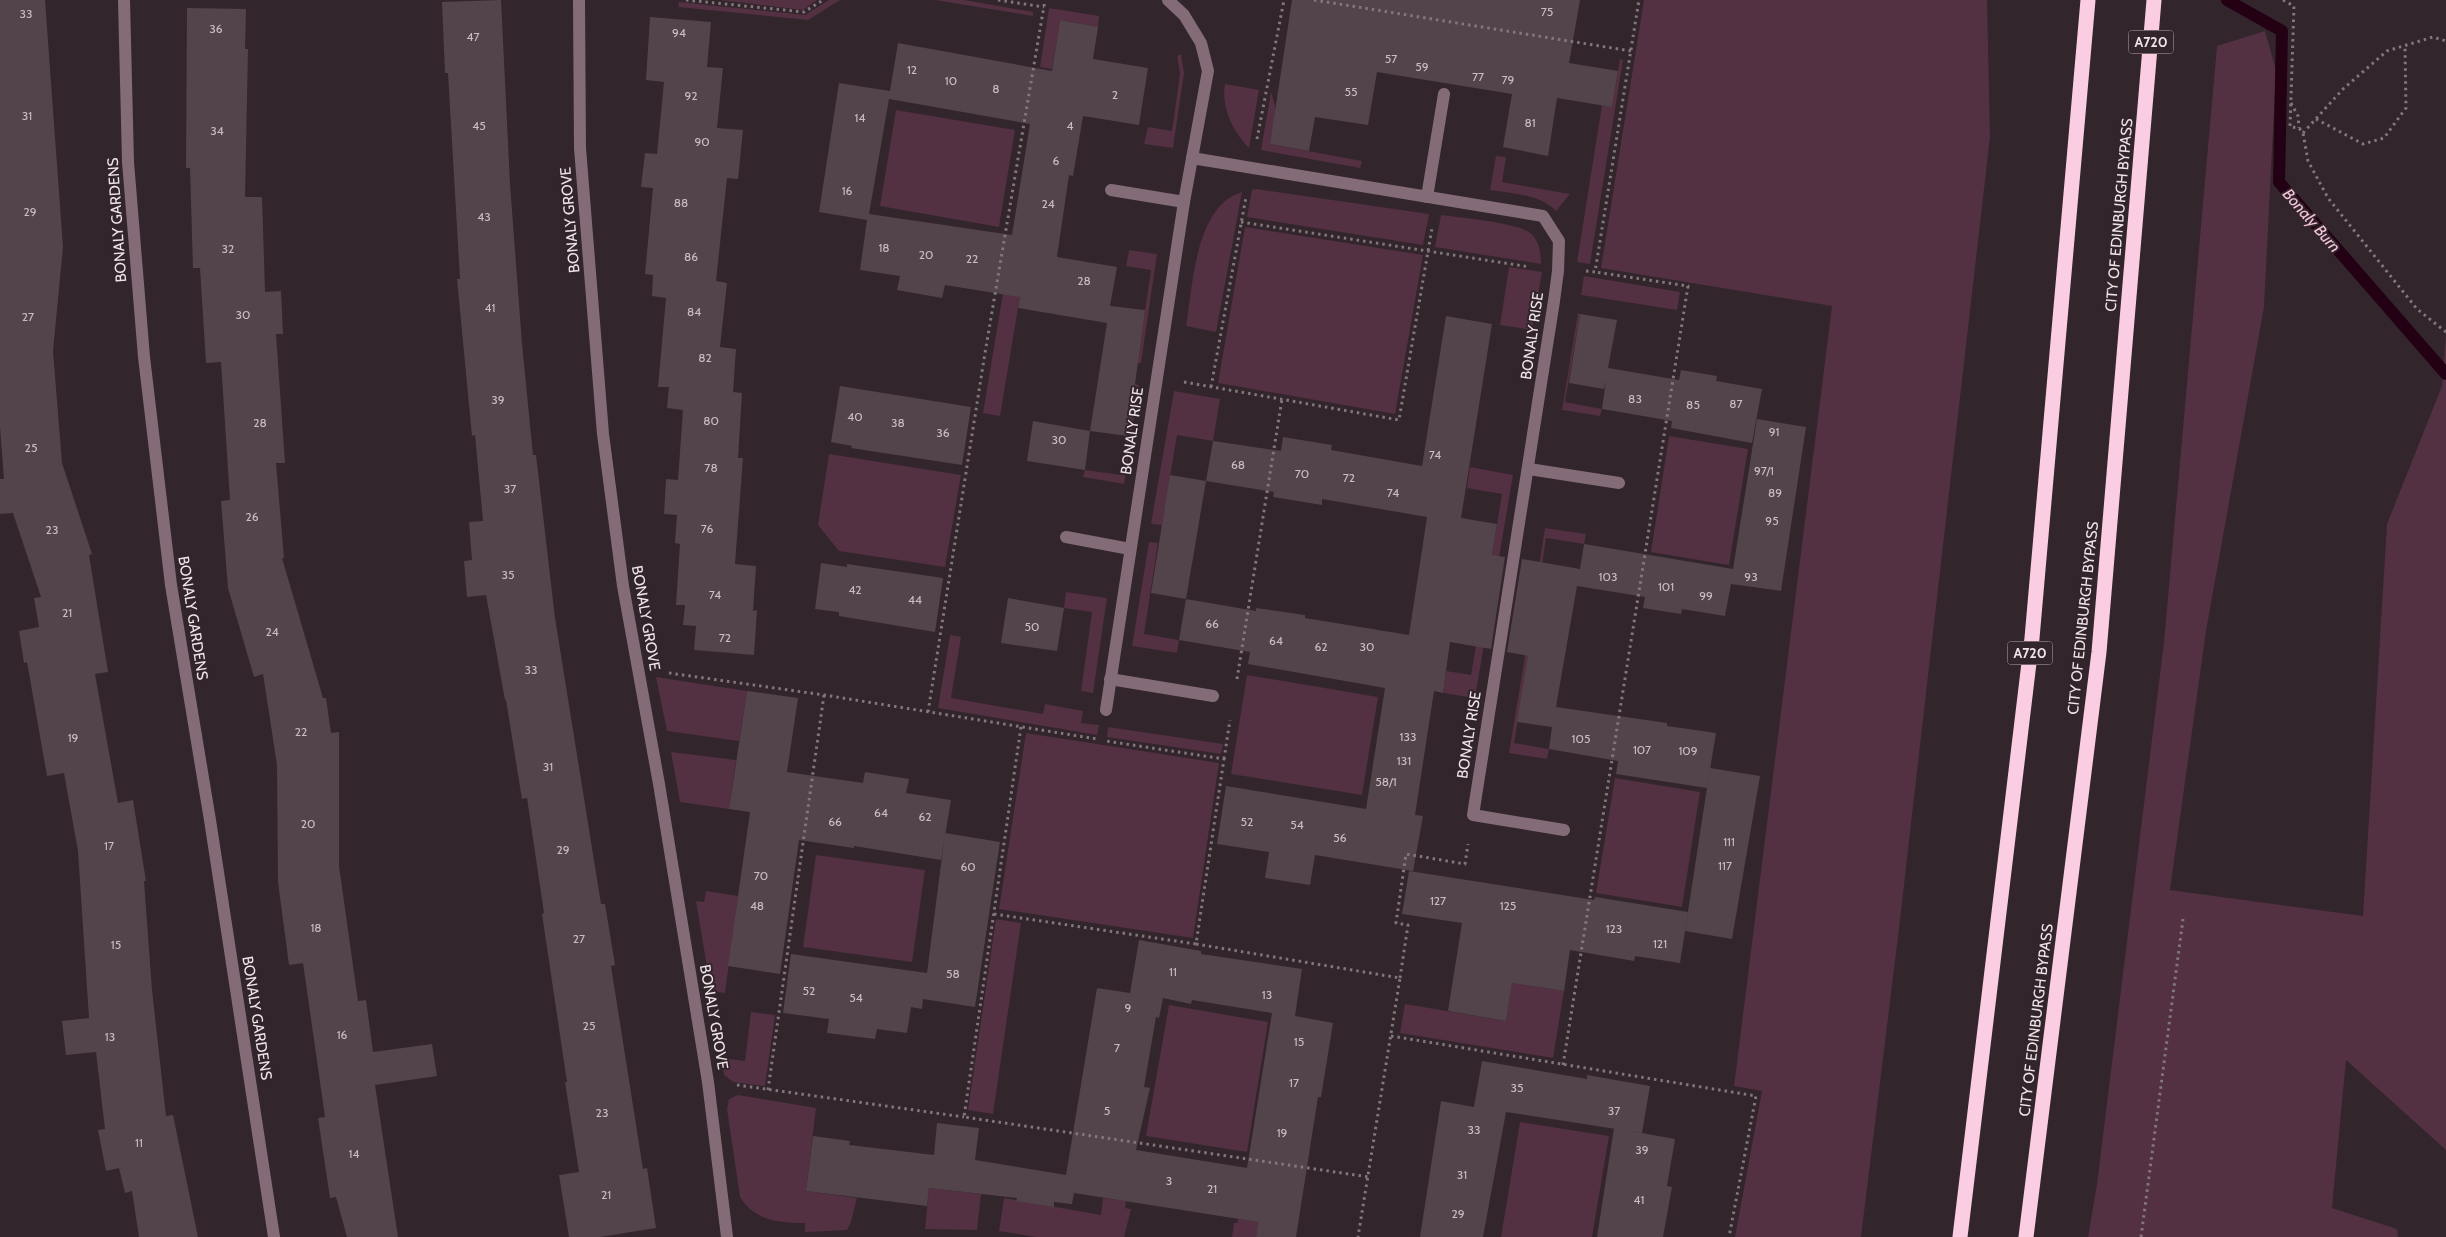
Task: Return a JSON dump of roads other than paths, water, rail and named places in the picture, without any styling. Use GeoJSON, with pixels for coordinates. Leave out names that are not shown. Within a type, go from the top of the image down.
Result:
{"type":"FeatureCollection","features":[{"type":"Feature","properties":{"kind":"highway","name":"A720"},"geometry":{"type":"LineString","coordinates":[[1960,1237],[1995,960],[2032,638],[2084,68],[2088,0]]}},
{"type":"Feature","properties":{"kind":"highway","name":"CITY OF EDINBURGH BYPASS"},"geometry":{"type":"LineString","coordinates":[[2026,1237],[2099,652],[2154,0]]}},
{"type":"Feature","properties":{"kind":"street","name":"BONALY GARDENS"},"geometry":{"type":"LineString","coordinates":[[124,0],[131,191],[144,357],[170,586],[210,820],[274,1237]]}},
{"type":"Feature","properties":{"kind":"street","name":"BONALY GROVE"},"geometry":{"type":"LineString","coordinates":[[579,0],[580,148],[603,434],[623,586],[660,784],[708,1082],[727,1237]]}},
{"type":"Feature","properties":{"kind":"street","name":"BONALY RISE"},"geometry":{"type":"LineString","coordinates":[[1106,710],[1184,202],[1208,71],[1201,43],[1184,16],[1168,0]]}},
{"type":"Feature","properties":{"kind":"street"},"geometry":{"type":"LineString","coordinates":[[1432,198],[1444,94]]}},
{"type":"Feature","properties":{"kind":"street","name":"BONALY RISE"},"geometry":{"type":"LineString","coordinates":[[1192,158],[1543,216],[1559,241],[1558,269],[1473,815],[1564,830]]}},
{"type":"Feature","properties":{"kind":"street"},"geometry":{"type":"LineString","coordinates":[[1111,190],[1184,202]]}},
{"type":"Feature","properties":{"kind":"street"},"geometry":{"type":"LineString","coordinates":[[1528,469],[1618,483]]}},
{"type":"Feature","properties":{"kind":"street"},"geometry":{"type":"LineString","coordinates":[[1066,537],[1130,549]]}},
{"type":"Feature","properties":{"kind":"street"},"geometry":{"type":"LineString","coordinates":[[1110,679],[1212,696]]}},
{"type":"Feature","properties":{"kind":"waterway","name":"Bonaly Burn"},"geometry":{"type":"LineString","coordinates":[[2227,0],[2282,31],[2279,182],[2446,374]]}}]}
